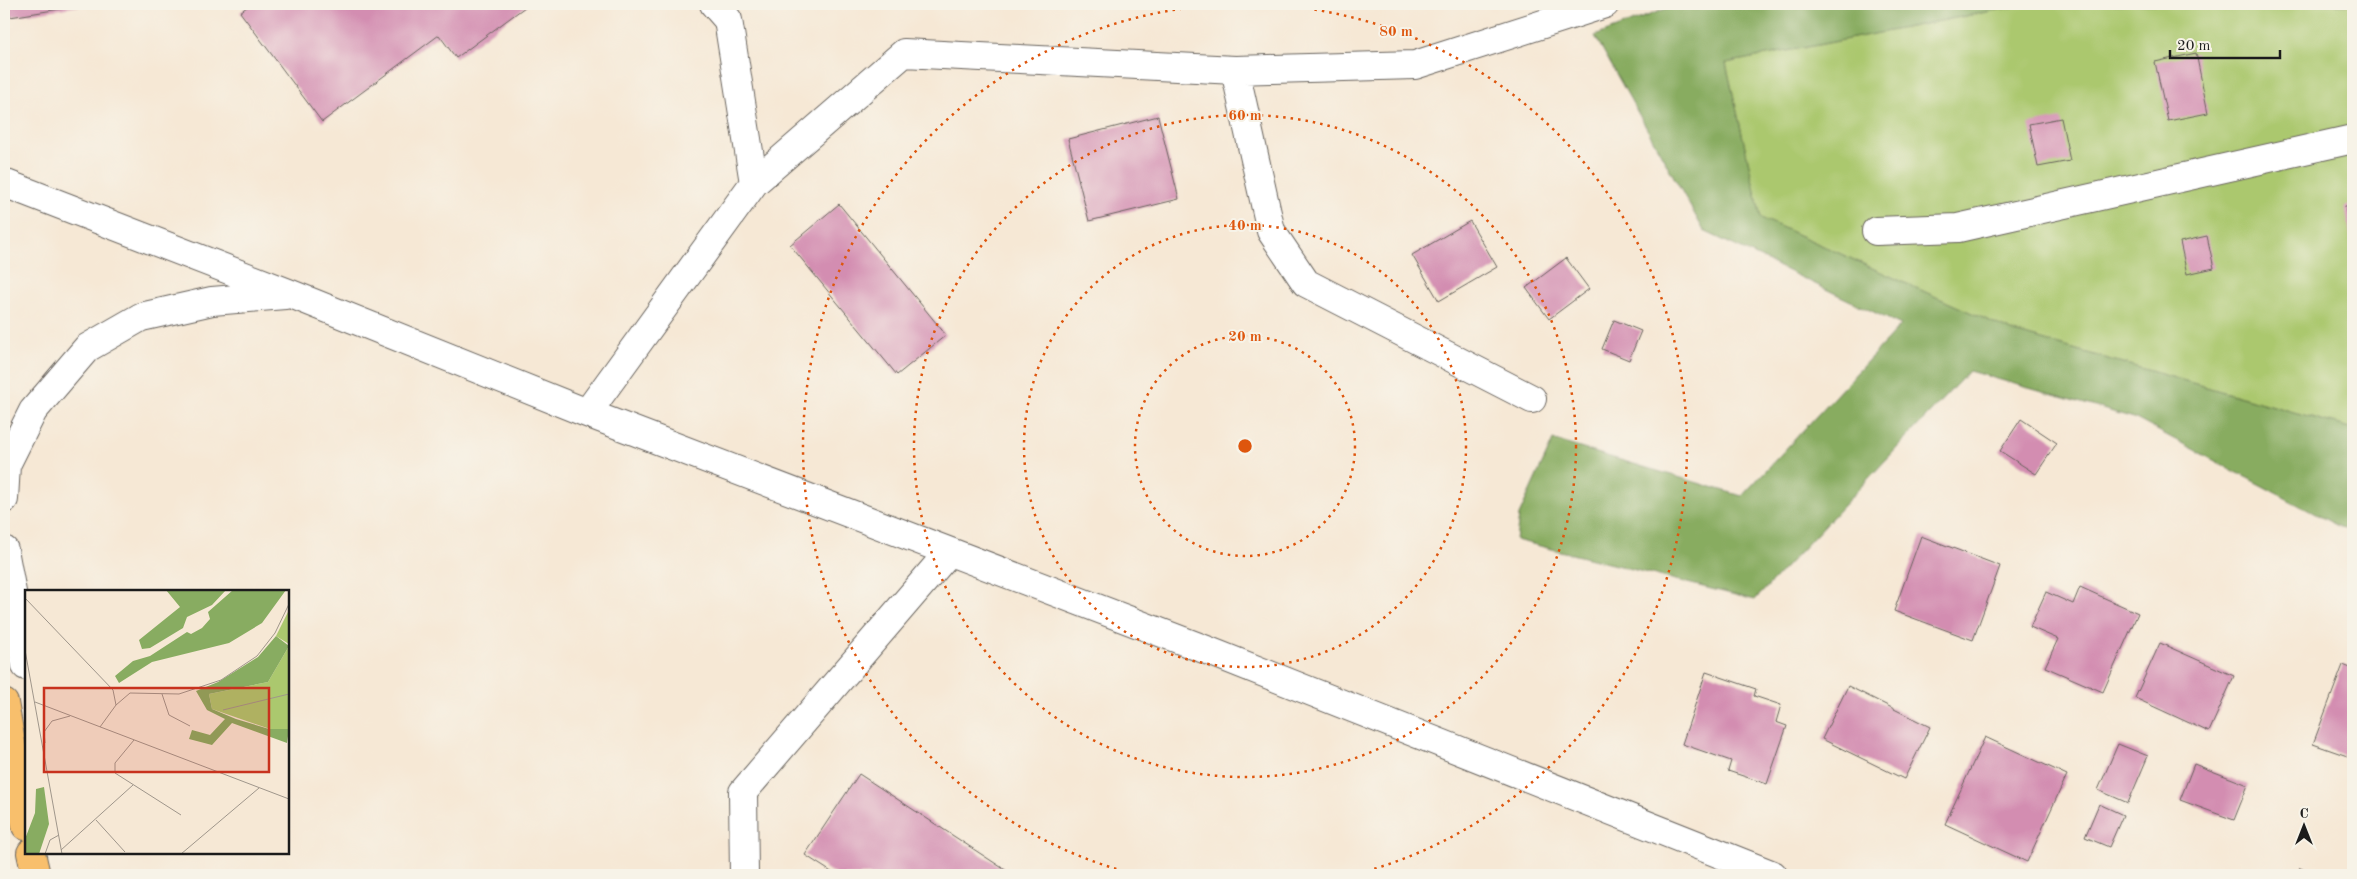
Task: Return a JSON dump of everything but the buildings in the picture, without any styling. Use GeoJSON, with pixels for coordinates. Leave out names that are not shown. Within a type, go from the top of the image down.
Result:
{"type":"FeatureCollection","features":[{"type":"Feature","properties":{"kind":"main road"},"geometry":{"type":"LineString","coordinates":[[4,703],[22,777],[25,814]]}},
{"type":"Feature","properties":{"kind":"main road"},"geometry":{"type":"LineString","coordinates":[[31,854],[36,875]]}},
{"type":"Feature","properties":{"kind":"street"},"geometry":{"type":"LineString","coordinates":[[714,4],[728,20],[754,183]]}},
{"type":"Feature","properties":{"kind":"street"},"geometry":{"type":"LineString","coordinates":[[586,413],[754,183],[904,53],[1235,70],[1415,65],[1605,4]]}},
{"type":"Feature","properties":{"kind":"street"},"geometry":{"type":"LineString","coordinates":[[1235,70],[1271,231],[1306,283],[1532,398]]}},
{"type":"Feature","properties":{"kind":"street"},"geometry":{"type":"LineString","coordinates":[[1876,231],[1958,228],[2353,139]]}},
{"type":"Feature","properties":{"kind":"street"},"geometry":{"type":"LineString","coordinates":[[4,183],[291,294],[586,413],[1204,649],[1773,875]]}},
{"type":"Feature","properties":{"kind":"street"},"geometry":{"type":"LineString","coordinates":[[4,499],[6,465],[33,411],[87,348],[141,317],[212,301],[291,294]]}},
{"type":"Feature","properties":{"kind":"street"},"geometry":{"type":"LineString","coordinates":[[4,550],[25,661]]}},
{"type":"Feature","properties":{"kind":"street"},"geometry":{"type":"LineString","coordinates":[[744,875],[743,792],[949,552]]}},
{"type":"Feature","properties":{"kind":"green space"},"geometry":{"type":"Polygon","coordinates":[[[1678,4],[2027,4],[1726,63],[1761,218],[2014,332],[2353,429],[2353,530],[2340,527],[2134,418],[1969,371],[1755,600],[1516,540],[1519,515],[1553,440],[1742,496],[1901,325],[1704,231],[1595,36],[1678,4]]]}},
{"type":"Feature","properties":{"kind":"green space"},"geometry":{"type":"Polygon","coordinates":[[[2027,4],[2353,4],[2353,429],[2014,332],[1761,218],[1726,63],[2027,4]]]}}]}
